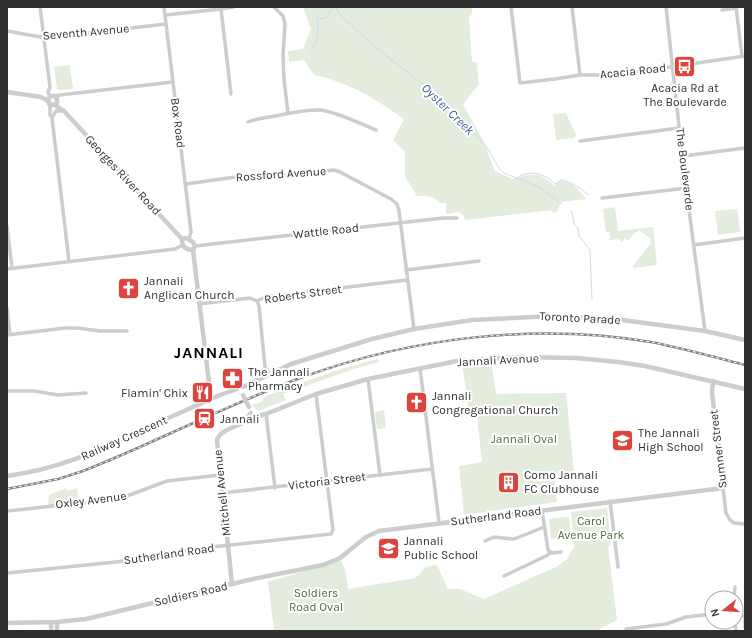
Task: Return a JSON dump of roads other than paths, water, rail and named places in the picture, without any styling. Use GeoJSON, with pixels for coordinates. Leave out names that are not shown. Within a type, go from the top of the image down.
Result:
{"type":"FeatureCollection","features":[{"type":"Feature","properties":{"kind":"street"},"geometry":{"type":"LineString","coordinates":[[40,7],[49,90],[53,100],[50,115],[52,118],[69,261]]}},
{"type":"Feature","properties":{"kind":"street","name":"Box Road"},"geometry":{"type":"LineString","coordinates":[[164,7],[186,184],[191,232],[189,239]]}},
{"type":"Feature","properties":{"kind":"street"},"geometry":{"type":"LineString","coordinates":[[165,15],[234,7]]}},
{"type":"Feature","properties":{"kind":"street"},"geometry":{"type":"LineString","coordinates":[[274,7],[285,22],[283,55],[288,113]]}},
{"type":"Feature","properties":{"kind":"street","name":"Acacia Road"},"geometry":{"type":"LineString","coordinates":[[511,7],[520,83],[580,75],[615,75],[743,56]]}},
{"type":"Feature","properties":{"kind":"street"},"geometry":{"type":"LineString","coordinates":[[572,7],[580,75]]}},
{"type":"Feature","properties":{"kind":"street","name":"The Boulevarde"},"geometry":{"type":"LineString","coordinates":[[666,7],[679,128],[705,331]]}},
{"type":"Feature","properties":{"kind":"street"},"geometry":{"type":"LineString","coordinates":[[722,10],[737,7],[743,56]]}},
{"type":"Feature","properties":{"kind":"street"},"geometry":{"type":"LineString","coordinates":[[221,9],[231,94]]}},
{"type":"Feature","properties":{"kind":"street","name":"Seventh Avenue"},"geometry":{"type":"LineString","coordinates":[[7,31],[44,37],[166,24]]}},
{"type":"Feature","properties":{"kind":"street"},"geometry":{"type":"LineString","coordinates":[[53,100],[60,94],[66,95],[173,82]]}},
{"type":"Feature","properties":{"kind":"street"},"geometry":{"type":"LineString","coordinates":[[42,96],[49,90]]}},
{"type":"Feature","properties":{"kind":"street","name":"Georges River Road"},"geometry":{"type":"LineString","coordinates":[[7,92],[42,96],[53,100],[63,108],[64,111],[182,239]]}},
{"type":"Feature","properties":{"kind":"street"},"geometry":{"type":"LineString","coordinates":[[248,122],[254,119],[313,110],[343,116],[376,130]]}},
{"type":"Feature","properties":{"kind":"street"},"geometry":{"type":"LineString","coordinates":[[52,118],[56,111],[64,111]]}},
{"type":"Feature","properties":{"kind":"street"},"geometry":{"type":"LineString","coordinates":[[580,140],[679,128]]}},
{"type":"Feature","properties":{"kind":"street"},"geometry":{"type":"LineString","coordinates":[[683,156],[745,148]]}},
{"type":"Feature","properties":{"kind":"street","name":"Rossford Avenue"},"geometry":{"type":"LineString","coordinates":[[186,184],[236,177],[276,177],[334,170],[394,201],[398,207],[414,329]]}},
{"type":"Feature","properties":{"kind":"street"},"geometry":{"type":"LineString","coordinates":[[602,198],[687,188]]}},
{"type":"Feature","properties":{"kind":"street","name":"Wattle Road"},"geometry":{"type":"LineString","coordinates":[[194,248],[400,223],[457,218]]}},
{"type":"Feature","properties":{"kind":"street"},"geometry":{"type":"LineString","coordinates":[[7,226],[12,268]]}},
{"type":"Feature","properties":{"kind":"street"},"geometry":{"type":"LineString","coordinates":[[694,245],[745,238]]}},
{"type":"Feature","properties":{"kind":"street"},"geometry":{"type":"LineString","coordinates":[[194,248],[188,249],[183,245],[182,239],[189,239],[194,243],[199,304],[211,399]]}},
{"type":"Feature","properties":{"kind":"street"},"geometry":{"type":"LineString","coordinates":[[7,269],[175,249],[183,245]]}},
{"type":"Feature","properties":{"kind":"street"},"geometry":{"type":"LineString","coordinates":[[406,270],[479,261]]}},
{"type":"Feature","properties":{"kind":"street","name":"Roberts Street"},"geometry":{"type":"LineString","coordinates":[[199,304],[250,298],[257,301],[265,297],[407,280]]}},
{"type":"Feature","properties":{"kind":"street"},"geometry":{"type":"LineString","coordinates":[[257,301],[259,306],[266,367],[269,374]]}},
{"type":"Feature","properties":{"kind":"street"},"geometry":{"type":"LineString","coordinates":[[7,308],[9,335],[65,328],[100,331],[127,331]]}},
{"type":"Feature","properties":{"kind":"street","name":"Toronto Parade"},"geometry":{"type":"LineString","coordinates":[[414,329],[472,320],[554,316],[622,320],[705,331],[745,340]]}},
{"type":"Feature","properties":{"kind":"street","name":"Railway Crescent"},"geometry":{"type":"LineString","coordinates":[[7,476],[39,470],[74,460],[110,446],[232,390],[241,390],[269,374],[326,352],[384,335],[414,329]]}},
{"type":"Feature","properties":{"kind":"street","name":"Jannali Avenue"},"geometry":{"type":"LineString","coordinates":[[249,419],[253,420],[253,415],[266,414],[316,394],[368,379],[457,361],[517,358],[576,358],[645,366],[745,389]]}},
{"type":"Feature","properties":{"kind":"street"},"geometry":{"type":"LineString","coordinates":[[420,368],[439,522]]}},
{"type":"Feature","properties":{"kind":"street"},"geometry":{"type":"LineString","coordinates":[[368,379],[380,475]]}},
{"type":"Feature","properties":{"kind":"street","name":"Sumner Street"},"geometry":{"type":"LineString","coordinates":[[713,381],[712,392],[727,517],[734,523],[745,524]]}},
{"type":"Feature","properties":{"kind":"street"},"geometry":{"type":"LineString","coordinates":[[241,390],[253,415]]}},
{"type":"Feature","properties":{"kind":"street"},"geometry":{"type":"LineString","coordinates":[[7,391],[34,391],[58,395],[86,393]]}},
{"type":"Feature","properties":{"kind":"street"},"geometry":{"type":"LineString","coordinates":[[316,394],[327,482]]}},
{"type":"Feature","properties":{"kind":"street"},"geometry":{"type":"LineString","coordinates":[[266,414],[275,488]]}},
{"type":"Feature","properties":{"kind":"street","name":"Mitchell Avenue"},"geometry":{"type":"LineString","coordinates":[[232,584],[217,445],[218,437],[249,419]]}},
{"type":"Feature","properties":{"kind":"street","name":"Victoria Street"},"geometry":{"type":"LineString","coordinates":[[222,493],[432,469]]}},
{"type":"Feature","properties":{"kind":"street","name":"Oxley Avenue"},"geometry":{"type":"LineString","coordinates":[[7,511],[119,499],[167,482],[220,475]]}},
{"type":"Feature","properties":{"kind":"street","name":"Sutherland Road"},"geometry":{"type":"LineString","coordinates":[[7,573],[116,562],[228,546],[331,534],[333,530],[327,482]]}},
{"type":"Feature","properties":{"kind":"street","name":"Sutherland Road"},"geometry":{"type":"LineString","coordinates":[[366,537],[378,531],[439,522],[723,488]]}},
{"type":"Feature","properties":{"kind":"street"},"geometry":{"type":"LineString","coordinates":[[610,501],[618,567]]}},
{"type":"Feature","properties":{"kind":"street"},"geometry":{"type":"LineString","coordinates":[[542,510],[548,550],[550,552]]}},
{"type":"Feature","properties":{"kind":"street"},"geometry":{"type":"LineString","coordinates":[[485,541],[494,537],[513,539],[544,527]]}},
{"type":"Feature","properties":{"kind":"street","name":"Soldiers Road"},"geometry":{"type":"LineString","coordinates":[[7,623],[57,622],[93,618],[232,584],[328,563],[340,558],[366,537]]}},
{"type":"Feature","properties":{"kind":"street"},"geometry":{"type":"LineString","coordinates":[[504,576],[548,555],[550,552],[561,552]]}},
{"type":"Feature","properties":{"kind":"street"},"geometry":{"type":"LineString","coordinates":[[626,629],[666,624],[686,617],[704,615]]}},
{"type":"Feature","properties":{"kind":"street"},"geometry":{"type":"LineString","coordinates":[[745,620],[745,626]]}},
{"type":"Feature","properties":{"kind":"street"},"geometry":{"type":"LineString","coordinates":[[51,622],[51,631]]}},
{"type":"Feature","properties":{"kind":"street"},"geometry":{"type":"LineString","coordinates":[[57,622],[57,631]]}},
{"type":"Feature","properties":{"kind":"waterway"},"geometry":{"type":"LineString","coordinates":[[310,52],[317,37],[317,19],[325,18],[334,7]]}},
{"type":"Feature","properties":{"kind":"waterway","name":"Oyster Creek"},"geometry":{"type":"LineString","coordinates":[[335,7],[342,17],[362,35],[423,84],[471,129],[488,149],[498,167],[504,173],[539,187],[562,204]]}},
{"type":"Feature","properties":{"kind":"waterway"},"geometry":{"type":"LineString","coordinates":[[518,177],[528,173],[538,174],[547,177],[555,184],[562,179],[578,187],[589,195]]}},
{"type":"Feature","properties":{"kind":"waterway"},"geometry":{"type":"LineString","coordinates":[[570,210],[572,212],[574,224],[578,228],[579,236],[590,250],[592,300]]}},
{"type":"Feature","properties":{"kind":"railway"},"geometry":{"type":"LineString","coordinates":[[7,489],[58,479],[83,471],[247,399],[303,377],[345,363],[387,352],[431,343],[475,337],[519,334],[607,336],[663,344],[745,365]]}},
{"type":"Feature","properties":{"kind":"place","name":"Acacia Rd at The Boulevarde"},"geometry":{"type":"Point","coordinates":[685,67]}},
{"type":"Feature","properties":{"kind":"place","name":"Jannali Anglican Church"},"geometry":{"type":"Point","coordinates":[128,288]}},
{"type":"Feature","properties":{"kind":"place","name":"The Jannali Pharmacy"},"geometry":{"type":"Point","coordinates":[233,379]}},
{"type":"Feature","properties":{"kind":"place","name":"Flamin' Chix"},"geometry":{"type":"Point","coordinates":[203,393]}},
{"type":"Feature","properties":{"kind":"place","name":"Jannali Congregational Church"},"geometry":{"type":"Point","coordinates":[417,403]}},
{"type":"Feature","properties":{"kind":"place","name":"Jannali"},"geometry":{"type":"Point","coordinates":[205,419]}},
{"type":"Feature","properties":{"kind":"place","name":"The Jannali High School"},"geometry":{"type":"Point","coordinates":[623,440]}},
{"type":"Feature","properties":{"kind":"place","name":"Como Jannali FC Clubhouse"},"geometry":{"type":"Point","coordinates":[508,482]}},
{"type":"Feature","properties":{"kind":"place","name":"Jannali Public School"},"geometry":{"type":"Point","coordinates":[388,548]}},
{"type":"Feature","properties":{"kind":"district","name":"JANNALI"},"geometry":{"type":"Point","coordinates":[209,352]}},
{"type":"Feature","properties":{"kind":"park label","name":"Jannali Oval"},"geometry":{"type":"Point","coordinates":[524,439]}},
{"type":"Feature","properties":{"kind":"park label","name":"Carol Avenue Park"},"geometry":{"type":"Point","coordinates":[591,528]}},
{"type":"Feature","properties":{"kind":"park label","name":"Soldiers Road Oval"},"geometry":{"type":"Point","coordinates":[316,600]}}]}
